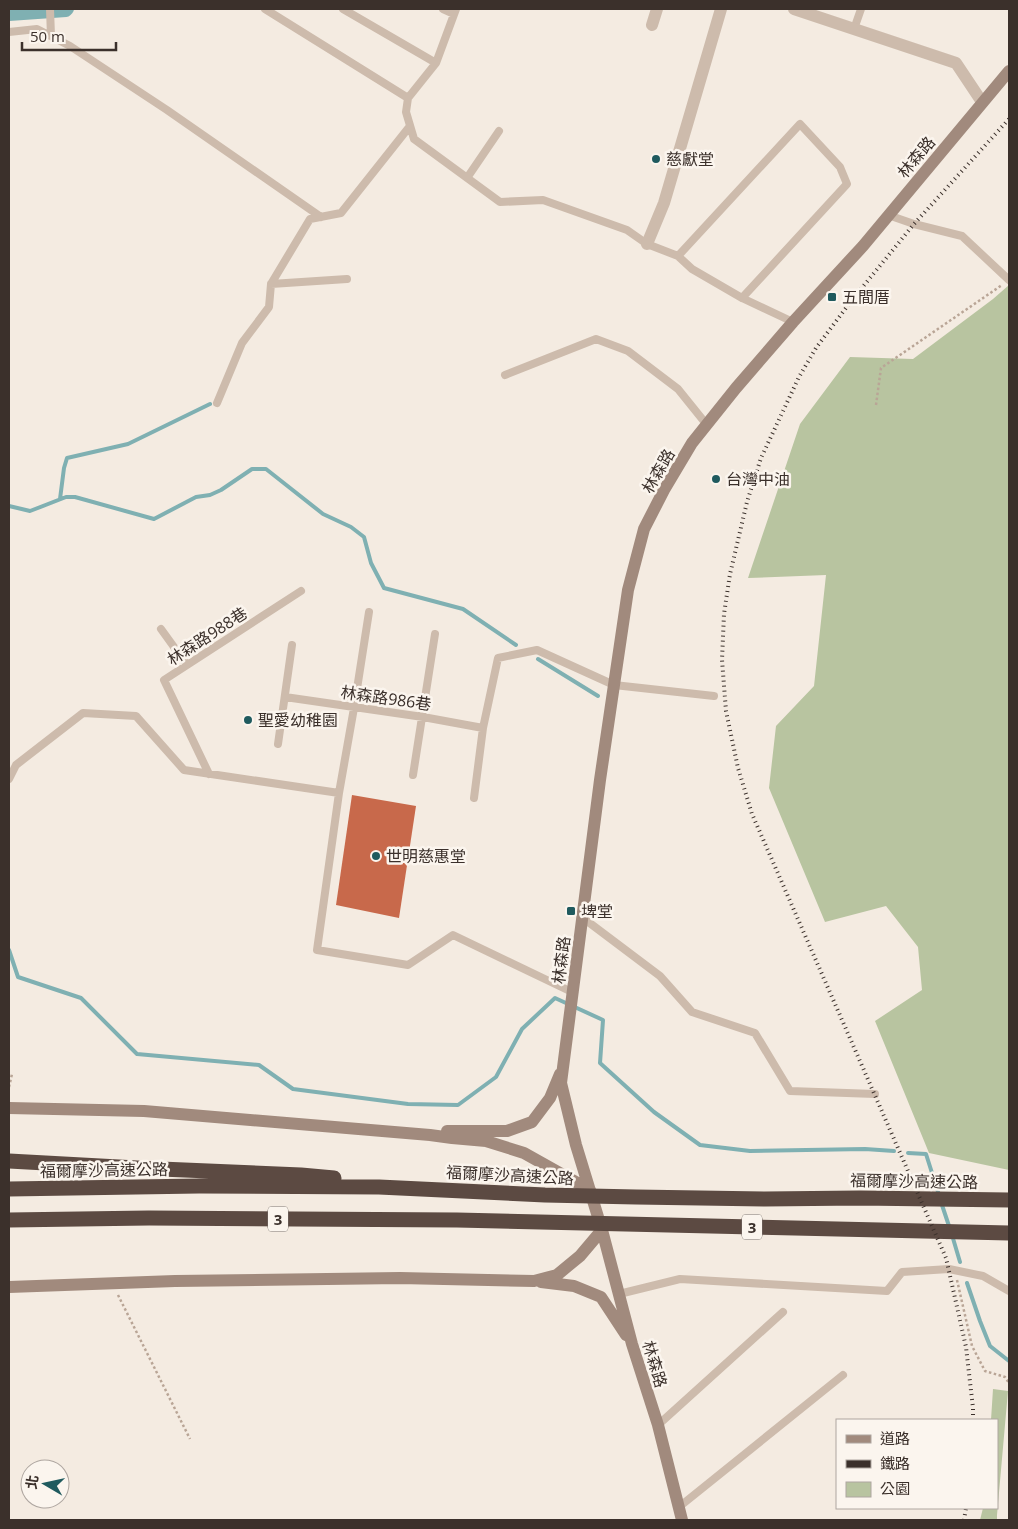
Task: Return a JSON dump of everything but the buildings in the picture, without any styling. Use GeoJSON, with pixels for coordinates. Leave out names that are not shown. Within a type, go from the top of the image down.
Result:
{"type":"FeatureCollection","features":[{"type":"Feature","properties":{"kind":"highway"},"geometry":{"type":"LineString","coordinates":[[9,1161],[301,1175],[452,1190]]}},
{"type":"Feature","properties":{"kind":"highway","name":"福爾摩沙高速公路"},"geometry":{"type":"LineString","coordinates":[[9,1189],[199,1186],[379,1187],[545,1195],[636,1197],[1009,1200]]}},
{"type":"Feature","properties":{"kind":"highway","name":"3"},"geometry":{"type":"LineString","coordinates":[[9,1220],[149,1218],[457,1220],[1009,1233]]}},
{"type":"Feature","properties":{"kind":"highway"},"geometry":{"type":"LineString","coordinates":[[9,1228],[63,1219]]}},
{"type":"Feature","properties":{"kind":"main road","name":"林森路"},"geometry":{"type":"LineString","coordinates":[[682,1520],[658,1425],[632,1344],[602,1230],[576,1145],[562,1083],[600,780],[628,590],[644,529],[664,490],[692,443],[793,322],[863,246],[1009,70]]}},
{"type":"Feature","properties":{"kind":"main road"},"geometry":{"type":"LineString","coordinates":[[430,1135],[450,1131],[507,1131],[532,1122],[550,1098],[563,1065]]}},
{"type":"Feature","properties":{"kind":"main road"},"geometry":{"type":"LineString","coordinates":[[9,1108],[144,1110],[486,1141],[524,1153],[590,1190]]}},
{"type":"Feature","properties":{"kind":"main road"},"geometry":{"type":"LineString","coordinates":[[534,1281],[557,1275],[580,1256],[602,1230]]}},
{"type":"Feature","properties":{"kind":"main road"},"geometry":{"type":"LineString","coordinates":[[9,1288],[175,1281],[390,1278],[534,1281],[574,1286],[601,1297],[632,1344]]}},
{"type":"Feature","properties":{"kind":"street"},"geometry":{"type":"LineString","coordinates":[[652,25],[657,9]]}},
{"type":"Feature","properties":{"kind":"street"},"geometry":{"type":"LineString","coordinates":[[647,244],[664,203],[721,9]]}},
{"type":"Feature","properties":{"kind":"street"},"geometry":{"type":"LineString","coordinates":[[794,9],[811,12],[854,29],[956,63],[982,102]]}},
{"type":"Feature","properties":{"kind":"lane"},"geometry":{"type":"LineString","coordinates":[[50,9],[51,36]]}},
{"type":"Feature","properties":{"kind":"lane"},"geometry":{"type":"LineString","coordinates":[[265,9],[408,98]]}},
{"type":"Feature","properties":{"kind":"lane"},"geometry":{"type":"LineString","coordinates":[[344,9],[436,63]]}},
{"type":"Feature","properties":{"kind":"lane"},"geometry":{"type":"LineString","coordinates":[[443,9],[455,11],[436,63],[408,98],[406,112],[414,139],[500,202],[543,200],[627,230],[647,244],[678,256],[692,270],[742,298],[793,322]]}},
{"type":"Feature","properties":{"kind":"lane"},"geometry":{"type":"LineString","coordinates":[[854,29],[861,9]]}},
{"type":"Feature","properties":{"kind":"lane"},"geometry":{"type":"LineString","coordinates":[[9,32],[37,29],[70,46],[322,216]]}},
{"type":"Feature","properties":{"kind":"lane"},"geometry":{"type":"LineString","coordinates":[[678,256],[800,124],[840,167],[848,184],[742,298]]}},
{"type":"Feature","properties":{"kind":"lane"},"geometry":{"type":"LineString","coordinates":[[217,404],[242,343],[269,307],[271,284],[310,219],[340,213],[410,126]]}},
{"type":"Feature","properties":{"kind":"lane"},"geometry":{"type":"LineString","coordinates":[[467,178],[498,131]]}},
{"type":"Feature","properties":{"kind":"lane"},"geometry":{"type":"LineString","coordinates":[[888,215],[914,224],[962,236],[1009,280]]}},
{"type":"Feature","properties":{"kind":"lane"},"geometry":{"type":"LineString","coordinates":[[271,284],[347,279]]}},
{"type":"Feature","properties":{"kind":"lane"},"geometry":{"type":"LineString","coordinates":[[505,374],[596,339],[628,351],[678,389],[707,425]]}},
{"type":"Feature","properties":{"kind":"lane","name":"林森路988巷"},"geometry":{"type":"LineString","coordinates":[[209,774],[164,680],[301,591]]}},
{"type":"Feature","properties":{"kind":"lane"},"geometry":{"type":"LineString","coordinates":[[369,612],[339,793],[317,950],[408,965],[453,936],[573,995]]}},
{"type":"Feature","properties":{"kind":"lane"},"geometry":{"type":"LineString","coordinates":[[161,629],[187,665]]}},
{"type":"Feature","properties":{"kind":"lane"},"geometry":{"type":"LineString","coordinates":[[413,775],[436,634]]}},
{"type":"Feature","properties":{"kind":"lane"},"geometry":{"type":"LineString","coordinates":[[278,744],[292,645]]}},
{"type":"Feature","properties":{"kind":"lane"},"geometry":{"type":"LineString","coordinates":[[474,798],[484,728],[498,658],[537,650],[614,684],[714,696]]}},
{"type":"Feature","properties":{"kind":"lane","name":"林森路986巷"},"geometry":{"type":"LineString","coordinates":[[285,697],[484,728]]}},
{"type":"Feature","properties":{"kind":"lane"},"geometry":{"type":"LineString","coordinates":[[9,779],[16,766],[83,713],[136,716],[184,770],[339,793]]}},
{"type":"Feature","properties":{"kind":"lane"},"geometry":{"type":"LineString","coordinates":[[583,918],[660,976],[692,1012],[755,1033],[790,1091],[875,1094]]}},
{"type":"Feature","properties":{"kind":"lane"},"geometry":{"type":"LineString","coordinates":[[619,1294],[680,1279],[887,1292],[902,1272],[949,1269],[983,1276],[1002,1288],[1009,1290]]}},
{"type":"Feature","properties":{"kind":"lane"},"geometry":{"type":"LineString","coordinates":[[658,1425],[783,1312]]}},
{"type":"Feature","properties":{"kind":"lane"},"geometry":{"type":"LineString","coordinates":[[679,1507],[843,1375]]}},
{"type":"Feature","properties":{"kind":"path"},"geometry":{"type":"LineString","coordinates":[[876,405],[881,368],[1009,280]]}},
{"type":"Feature","properties":{"kind":"path"},"geometry":{"type":"LineString","coordinates":[[9,1087],[12,1074]]}},
{"type":"Feature","properties":{"kind":"path"},"geometry":{"type":"LineString","coordinates":[[955,1270],[972,1346],[985,1371],[1005,1377],[1009,1383]]}},
{"type":"Feature","properties":{"kind":"path"},"geometry":{"type":"LineString","coordinates":[[112,1283],[190,1439]]}},
{"type":"Feature","properties":{"kind":"green space"},"geometry":{"type":"Polygon","coordinates":[[[1009,285],[1009,1170],[929,1153],[875,1021],[922,990],[918,947],[886,906],[825,922],[769,788],[776,726],[814,686],[826,575],[748,578],[800,424],[850,357],[913,359],[1009,285]]]}},
{"type":"Feature","properties":{"kind":"green space"},"geometry":{"type":"Polygon","coordinates":[[[993,1389],[1008,1391],[998,1504],[998,1419],[991,1419],[993,1389]]]}},
{"type":"Feature","properties":{"kind":"green space"},"geometry":{"type":"Polygon","coordinates":[[[983,1509],[998,1509],[997,1520],[980,1520],[983,1509]]]}},
{"type":"Feature","properties":{"kind":"waterway"},"geometry":{"type":"LineString","coordinates":[[9,15],[66,11],[68,9]]}},
{"type":"Feature","properties":{"kind":"waterway"},"geometry":{"type":"LineString","coordinates":[[60,499],[67,458],[128,444],[210,404]]}},
{"type":"Feature","properties":{"kind":"waterway"},"geometry":{"type":"LineString","coordinates":[[9,506],[30,511],[66,497],[75,497],[154,519],[196,497],[210,495],[221,490],[252,469],[266,469],[323,514],[351,527],[364,537],[371,563],[384,588],[463,609],[516,645]]}},
{"type":"Feature","properties":{"kind":"waterway"},"geometry":{"type":"LineString","coordinates":[[538,659],[598,696]]}},
{"type":"Feature","properties":{"kind":"waterway"},"geometry":{"type":"LineString","coordinates":[[9,950],[18,977],[81,998],[137,1054],[259,1065],[293,1089],[408,1104],[458,1105],[496,1077],[522,1029],[555,998],[603,1020],[600,1063],[654,1112],[700,1145],[750,1151],[865,1149],[894,1151]]}},
{"type":"Feature","properties":{"kind":"waterway"},"geometry":{"type":"LineString","coordinates":[[908,1153],[926,1154],[939,1195]]}},
{"type":"Feature","properties":{"kind":"waterway"},"geometry":{"type":"LineString","coordinates":[[941,1202],[950,1229]]}},
{"type":"Feature","properties":{"kind":"waterway"},"geometry":{"type":"LineString","coordinates":[[952,1235],[960,1262]]}},
{"type":"Feature","properties":{"kind":"waterway"},"geometry":{"type":"LineString","coordinates":[[967,1283],[990,1346],[1009,1361]]}},
{"type":"Feature","properties":{"kind":"railway"},"geometry":{"type":"LineString","coordinates":[[973,1419],[966,1347],[946,1258],[752,814],[738,768],[726,711],[722,660],[724,614],[730,574],[747,502],[761,458],[799,377],[816,348],[852,300],[914,224],[1009,119]]}},
{"type":"Feature","properties":{"kind":"railway"},"geometry":{"type":"LineString","coordinates":[[964,1520],[966,1509]]}},
{"type":"Feature","properties":{"kind":"place","name":"慈獻堂"},"geometry":{"type":"Point","coordinates":[656,159]}},
{"type":"Feature","properties":{"kind":"place","name":"五間厝"},"geometry":{"type":"Point","coordinates":[832,297]}},
{"type":"Feature","properties":{"kind":"place","name":"台灣中油"},"geometry":{"type":"Point","coordinates":[716,479]}},
{"type":"Feature","properties":{"kind":"place","name":"聖愛幼稚園"},"geometry":{"type":"Point","coordinates":[248,720]}},
{"type":"Feature","properties":{"kind":"place","name":"世明慈惠堂"},"geometry":{"type":"Point","coordinates":[376,856]}},
{"type":"Feature","properties":{"kind":"place","name":"埤堂"},"geometry":{"type":"Point","coordinates":[571,911]}}]}
